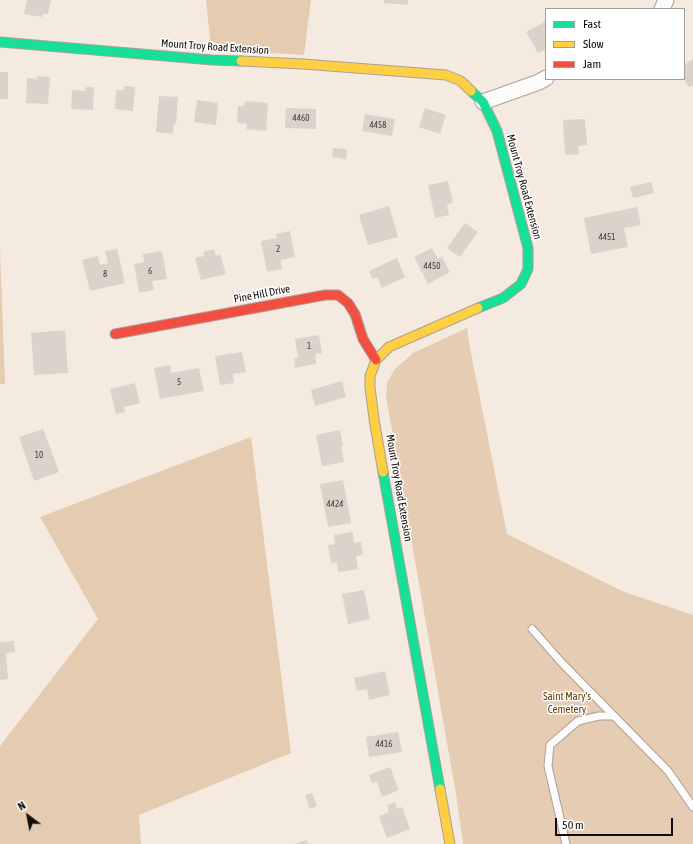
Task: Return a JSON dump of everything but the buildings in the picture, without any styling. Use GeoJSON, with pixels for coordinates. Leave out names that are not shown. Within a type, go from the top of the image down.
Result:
{"type":"FeatureCollection","features":[{"type":"Feature","properties":{"kind":"street","name":"Mount Troy Road Extension"},"geometry":{"type":"LineString","coordinates":[[0,42],[212,60],[303,64],[430,73],[446,75],[461,81],[483,102],[497,131],[528,248],[528,269],[521,284],[503,298],[390,347],[376,360],[370,376],[374,419],[450,844]]}},
{"type":"Feature","properties":{"kind":"street"},"geometry":{"type":"LineString","coordinates":[[483,102],[545,78]]}},
{"type":"Feature","properties":{"kind":"street","name":"Pine Hill Drive"},"geometry":{"type":"LineString","coordinates":[[115,334],[325,294],[338,295],[348,303],[355,314],[363,339],[376,360]]}},
{"type":"Feature","properties":{"kind":"lane"},"geometry":{"type":"LineString","coordinates":[[532,629],[562,663],[668,771],[693,807]]}},
{"type":"Feature","properties":{"kind":"lane"},"geometry":{"type":"LineString","coordinates":[[566,844],[548,766],[550,745],[578,721],[599,716],[614,716]]}},
{"type":"Feature","properties":{"kind":"green space","name":"Saint Mary's Cemetery"},"geometry":{"type":"Polygon","coordinates":[[[467,328],[507,534],[622,591],[693,615],[693,844],[463,844],[456,794],[386,396],[387,383],[394,370],[413,353],[467,328]]]}},
{"type":"Feature","properties":{"kind":"shaded area"},"geometry":{"type":"Polygon","coordinates":[[[206,0],[311,0],[304,55],[211,49],[206,0]]]}},
{"type":"Feature","properties":{"kind":"shaded area"},"geometry":{"type":"Polygon","coordinates":[[[0,247],[5,384],[0,384],[0,247]]]}},
{"type":"Feature","properties":{"kind":"shaded area"},"geometry":{"type":"Polygon","coordinates":[[[251,437],[291,753],[139,815],[141,844],[0,844],[0,746],[98,619],[40,517],[251,437]]]}},
{"type":"Feature","properties":{"kind":"traffic: fast"},"geometry":{"type":"LineString","coordinates":[[0,42],[212,60],[241,61]]}},
{"type":"Feature","properties":{"kind":"traffic: fast"},"geometry":{"type":"LineString","coordinates":[[471,91],[483,102],[497,131],[528,248],[528,269],[521,284],[503,298],[478,308]]}},
{"type":"Feature","properties":{"kind":"traffic: fast"},"geometry":{"type":"LineString","coordinates":[[383,472],[440,789]]}},
{"type":"Feature","properties":{"kind":"traffic: slow"},"geometry":{"type":"LineString","coordinates":[[241,61],[303,64],[446,75],[461,81],[471,91]]}},
{"type":"Feature","properties":{"kind":"traffic: slow"},"geometry":{"type":"LineString","coordinates":[[383,472],[370,387],[370,376],[376,360],[389,347],[478,308]]}},
{"type":"Feature","properties":{"kind":"traffic: slow"},"geometry":{"type":"LineString","coordinates":[[440,789],[450,844]]}},
{"type":"Feature","properties":{"kind":"traffic: jam"},"geometry":{"type":"LineString","coordinates":[[115,334],[325,295],[338,295],[348,303],[355,314],[363,339],[376,360]]}}]}
